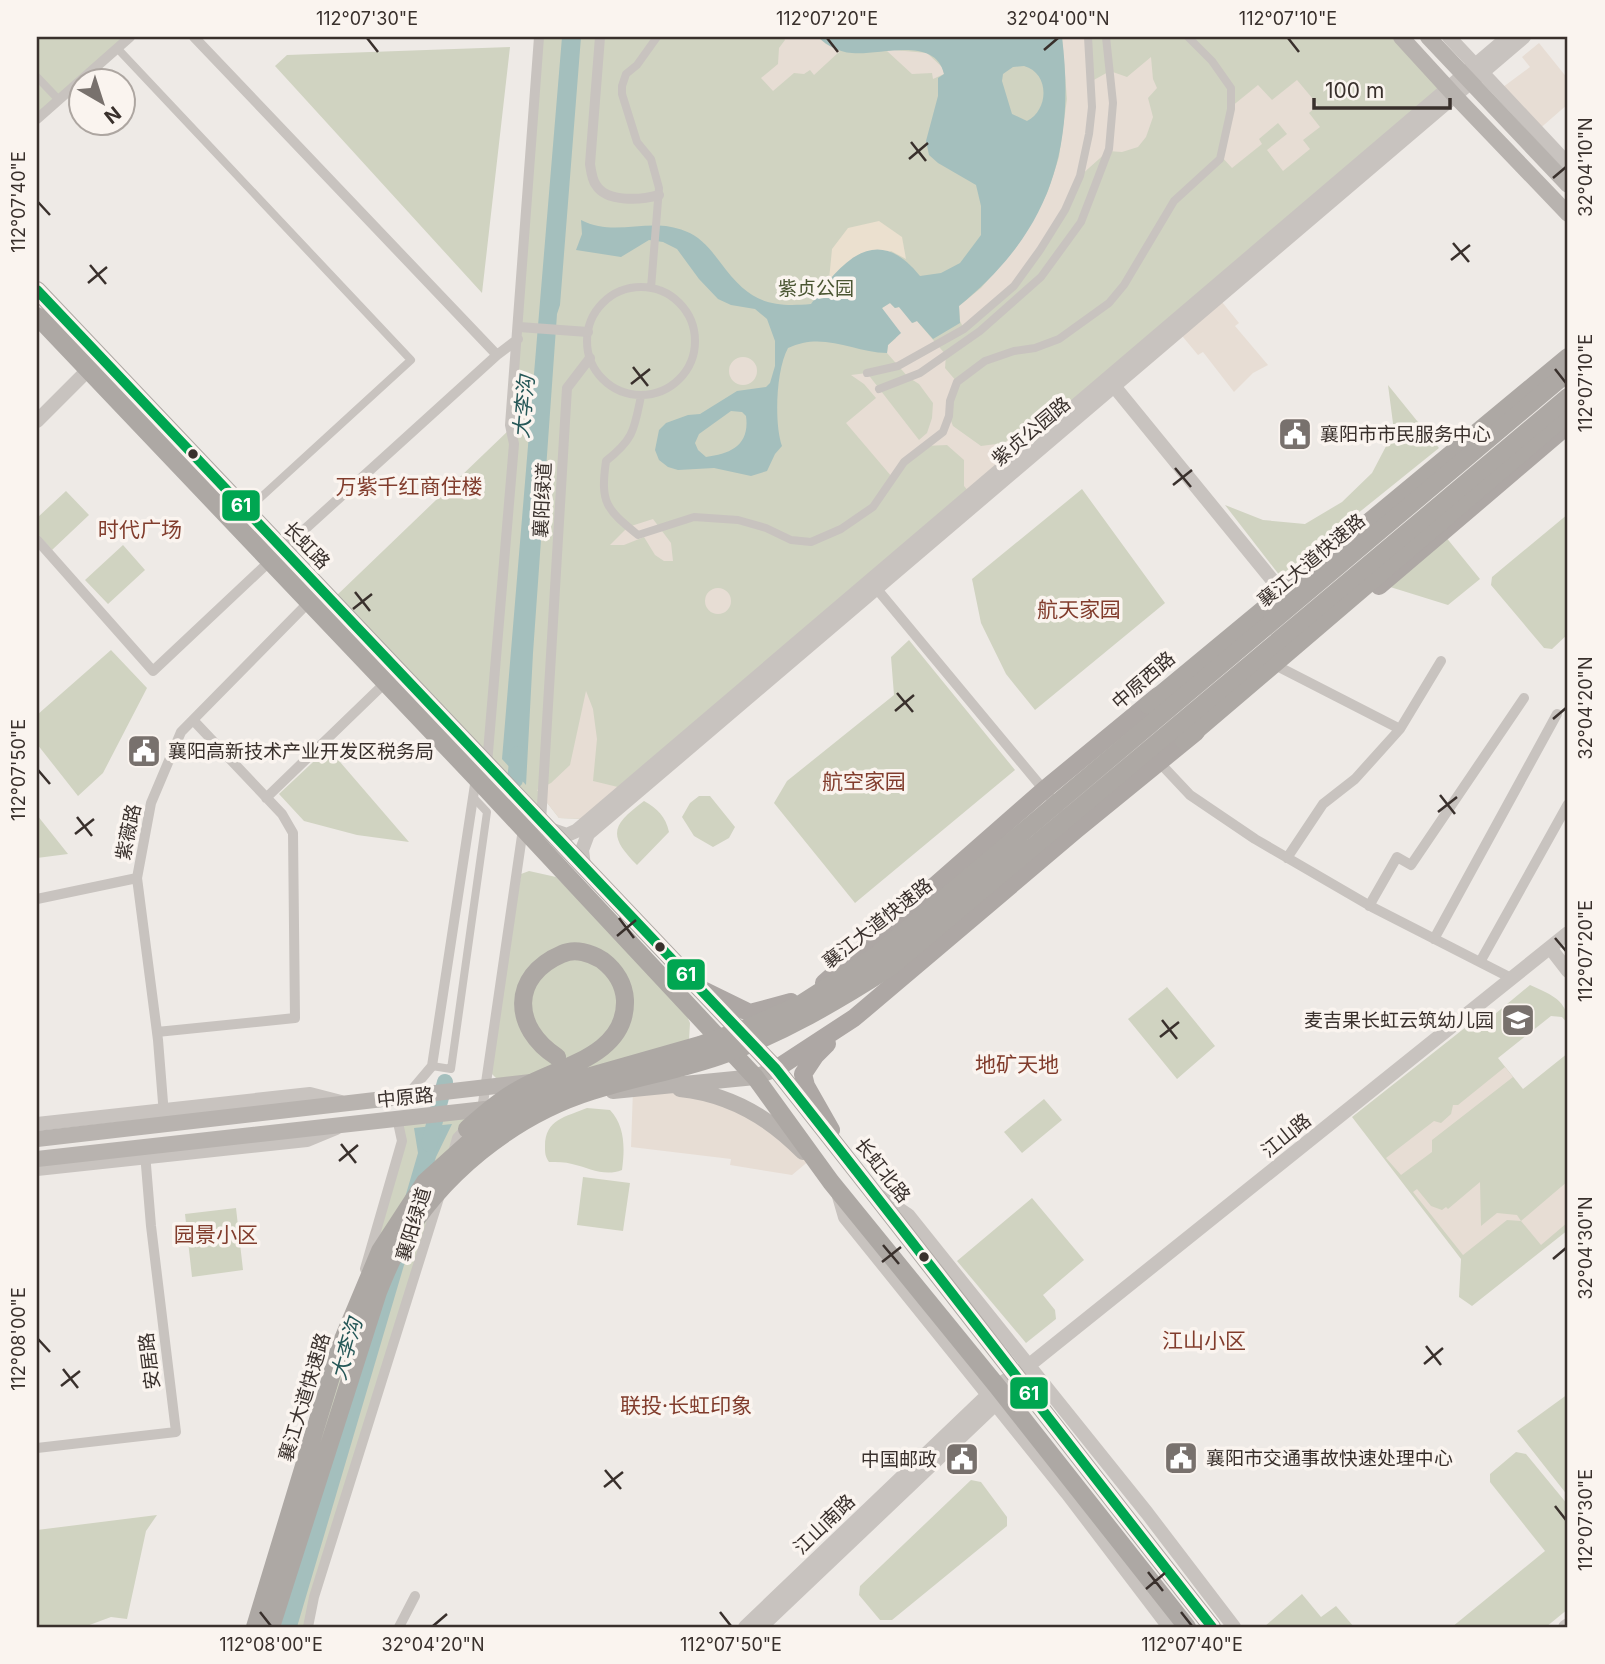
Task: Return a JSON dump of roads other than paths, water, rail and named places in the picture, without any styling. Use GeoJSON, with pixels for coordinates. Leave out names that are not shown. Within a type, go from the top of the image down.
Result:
{"type":"FeatureCollection","features":[{"type":"Feature","properties":{"kind":"highway","name":"长虹路"},"geometry":{"type":"LineString","coordinates":[[37,290],[246,511],[309,602],[385,682],[482,772]]}},
{"type":"Feature","properties":{"kind":"highway","name":"长虹路"},"geometry":{"type":"LineString","coordinates":[[37,316],[88,370],[276,555],[482,772]]}},
{"type":"Feature","properties":{"kind":"highway"},"geometry":{"type":"LineString","coordinates":[[1148,705],[1568,357]]}},
{"type":"Feature","properties":{"kind":"highway","name":"襄江大道快速路"},"geometry":{"type":"LineString","coordinates":[[256,1627],[341,1344],[380,1251],[425,1182],[485,1128],[535,1096],[577,1080],[700,1045],[747,1028],[799,1005],[877,955],[1568,372]]}},
{"type":"Feature","properties":{"kind":"highway","name":"襄江大道快速路"},"geometry":{"type":"LineString","coordinates":[[271,1627],[378,1292],[405,1237],[436,1195],[470,1162],[502,1136],[536,1114],[589,1092],[722,1055],[771,1036],[805,1019],[889,968],[1568,397]]}},
{"type":"Feature","properties":{"kind":"highway"},"geometry":{"type":"LineString","coordinates":[[1184,741],[1568,413]]}},
{"type":"Feature","properties":{"kind":"highway","name":"长虹北路"},"geometry":{"type":"LineString","coordinates":[[482,772],[532,823],[689,1006],[755,1077],[834,1185],[996,1395],[1187,1627]]}},
{"type":"Feature","properties":{"kind":"highway","name":"长虹北路"},"geometry":{"type":"LineString","coordinates":[[532,823],[584,866],[776,1069],[1020,1375],[1212,1627]]}},
{"type":"Feature","properties":{"kind":"highway"},"geometry":{"type":"LineString","coordinates":[[341,1344],[356,1285],[390,1217],[415,1179],[443,1149],[518,1089],[596,1052],[609,1042],[619,1029],[625,1001],[621,980],[607,964],[594,955],[566,952],[550,959],[534,972],[524,986],[523,1004],[531,1031],[556,1057],[607,1067],[650,1066]]}},
{"type":"Feature","properties":{"kind":"main road"},"geometry":{"type":"LineString","coordinates":[[1401,37],[1568,214]]}},
{"type":"Feature","properties":{"kind":"main road"},"geometry":{"type":"LineString","coordinates":[[1428,37],[1473,73],[1568,185]]}},
{"type":"Feature","properties":{"kind":"main road","name":"中原西路"},"geometry":{"type":"LineString","coordinates":[[743,1035],[810,994],[1044,790],[1148,705],[1278,587],[1479,420],[1568,351]]}},
{"type":"Feature","properties":{"kind":"main road"},"geometry":{"type":"LineString","coordinates":[[848,1160],[806,1086],[803,1074],[815,1056],[854,1018],[1076,830],[1279,667],[1568,425]]}},
{"type":"Feature","properties":{"kind":"main road"},"geometry":{"type":"LineString","coordinates":[[700,989],[750,1013],[784,1005],[810,994]]}},
{"type":"Feature","properties":{"kind":"main road"},"geometry":{"type":"LineString","coordinates":[[650,1066],[691,1047],[696,1040],[699,1027],[689,1006]]}},
{"type":"Feature","properties":{"kind":"main road"},"geometry":{"type":"LineString","coordinates":[[776,1069],[854,1018]]}},
{"type":"Feature","properties":{"kind":"main road","name":"中原路"},"geometry":{"type":"LineString","coordinates":[[37,1139],[165,1117],[349,1104],[650,1066],[743,1035]]}},
{"type":"Feature","properties":{"kind":"main road","name":"中原路"},"geometry":{"type":"LineString","coordinates":[[37,1159],[144,1152],[347,1124],[477,1111],[653,1086],[755,1077],[776,1069]]}},
{"type":"Feature","properties":{"kind":"main road"},"geometry":{"type":"LineString","coordinates":[[653,1086],[691,1090],[733,1102],[767,1120],[797,1146],[834,1185]]}},
{"type":"Feature","properties":{"kind":"street"},"geometry":{"type":"LineString","coordinates":[[37,120],[130,37]]}},
{"type":"Feature","properties":{"kind":"street"},"geometry":{"type":"LineString","coordinates":[[194,37],[497,355]]}},
{"type":"Feature","properties":{"kind":"street","name":"襄阳绿道"},"geometry":{"type":"LineString","coordinates":[[432,1066],[473,797],[482,772],[514,444],[510,425],[520,331],[539,37]]}},
{"type":"Feature","properties":{"kind":"street"},"geometry":{"type":"LineString","coordinates":[[600,37],[590,164],[594,184],[602,192],[616,197],[647,199],[659,195]]}},
{"type":"Feature","properties":{"kind":"street"},"geometry":{"type":"LineString","coordinates":[[651,288],[659,188],[652,159],[636,142],[622,94],[626,74],[637,65],[657,37]]}},
{"type":"Feature","properties":{"kind":"street"},"geometry":{"type":"LineString","coordinates":[[867,373],[898,366],[964,329],[1014,286],[1040,250],[1065,210],[1080,176],[1090,134],[1092,107],[1088,37]]}},
{"type":"Feature","properties":{"kind":"street"},"geometry":{"type":"LineString","coordinates":[[879,389],[920,373],[980,331],[1041,277],[1081,222],[1109,149],[1114,103],[1106,37]]}},
{"type":"Feature","properties":{"kind":"street"},"geometry":{"type":"LineString","coordinates":[[641,396],[633,435],[622,449],[606,461],[603,482],[604,498],[618,519],[638,535],[694,517],[738,520],[766,528],[791,540],[811,541],[841,529],[873,507],[904,462],[943,432],[957,382],[985,361],[1059,339],[1109,303],[1129,277],[1174,201],[1220,159],[1231,109],[1231,88],[1212,61],[1188,37]]}},
{"type":"Feature","properties":{"kind":"street"},"geometry":{"type":"LineString","coordinates":[[1449,37],[1473,73],[1568,164]]}},
{"type":"Feature","properties":{"kind":"street","name":"紫贞公园路"},"geometry":{"type":"LineString","coordinates":[[532,823],[567,835],[576,831],[1451,92],[1508,37]]}},
{"type":"Feature","properties":{"kind":"street","name":"紫贞公园路"},"geometry":{"type":"LineString","coordinates":[[1473,73],[1524,37]]}},
{"type":"Feature","properties":{"kind":"street"},"geometry":{"type":"LineString","coordinates":[[117,48],[411,360],[246,511]]}},
{"type":"Feature","properties":{"kind":"street"},"geometry":{"type":"LineString","coordinates":[[37,77],[59,100]]}},
{"type":"Feature","properties":{"kind":"street"},"geometry":{"type":"LineString","coordinates":[[633,288],[651,288],[668,294],[686,312],[695,337],[694,355],[687,371],[674,384],[659,393],[641,396],[624,393],[608,384],[596,371],[590,358],[588,332],[592,319],[602,304],[616,293],[633,288]]}},
{"type":"Feature","properties":{"kind":"street"},"geometry":{"type":"LineString","coordinates":[[37,540],[153,671],[520,331],[588,332]]}},
{"type":"Feature","properties":{"kind":"street","name":"襄阳绿道"},"geometry":{"type":"LineString","coordinates":[[308,1627],[314,1597],[457,1138],[477,1111],[478,1089],[532,823],[567,388],[590,358]]}},
{"type":"Feature","properties":{"kind":"street"},"geometry":{"type":"LineString","coordinates":[[37,421],[88,370]]}},
{"type":"Feature","properties":{"kind":"street"},"geometry":{"type":"LineString","coordinates":[[1110,382],[1278,587]]}},
{"type":"Feature","properties":{"kind":"street","name":"紫贞公园路"},"geometry":{"type":"LineString","coordinates":[[584,866],[582,850],[588,834],[876,588],[1110,382]]}},
{"type":"Feature","properties":{"kind":"street"},"geometry":{"type":"LineString","coordinates":[[876,588],[1076,830]]}},
{"type":"Feature","properties":{"kind":"street","name":"紫薇路"},"geometry":{"type":"LineString","coordinates":[[165,1117],[137,878],[151,803],[181,732],[309,602]]}},
{"type":"Feature","properties":{"kind":"street"},"geometry":{"type":"LineString","coordinates":[[1287,858],[1323,804],[1355,779],[1400,729],[1441,661]]}},
{"type":"Feature","properties":{"kind":"street"},"geometry":{"type":"LineString","coordinates":[[1279,667],[1400,729]]}},
{"type":"Feature","properties":{"kind":"street"},"geometry":{"type":"LineString","coordinates":[[266,798],[385,682]]}},
{"type":"Feature","properties":{"kind":"street"},"geometry":{"type":"LineString","coordinates":[[1369,906],[1397,857],[1410,865],[1524,698]]}},
{"type":"Feature","properties":{"kind":"street"},"geometry":{"type":"LineString","coordinates":[[1434,939],[1557,714]]}},
{"type":"Feature","properties":{"kind":"street"},"geometry":{"type":"LineString","coordinates":[[157,1032],[295,1018],[293,833],[282,814],[192,720]]}},
{"type":"Feature","properties":{"kind":"street"},"geometry":{"type":"LineString","coordinates":[[1159,762],[1190,794],[1287,858],[1369,906],[1513,979]]}},
{"type":"Feature","properties":{"kind":"street"},"geometry":{"type":"LineString","coordinates":[[405,1098],[432,1066],[451,1069],[487,811],[473,797]]}},
{"type":"Feature","properties":{"kind":"street"},"geometry":{"type":"LineString","coordinates":[[1480,962],[1568,804]]}},
{"type":"Feature","properties":{"kind":"street"},"geometry":{"type":"LineString","coordinates":[[37,899],[137,878]]}},
{"type":"Feature","properties":{"kind":"street","name":"江山路"},"geometry":{"type":"LineString","coordinates":[[1020,1375],[1568,933]]}},
{"type":"Feature","properties":{"kind":"street"},"geometry":{"type":"LineString","coordinates":[[1551,948],[1568,971]]}},
{"type":"Feature","properties":{"kind":"street"},"geometry":{"type":"LineString","coordinates":[[37,1125],[165,1117]]}},
{"type":"Feature","properties":{"kind":"street"},"geometry":{"type":"LineString","coordinates":[[271,1627],[306,1499],[324,1415],[402,1141],[397,1118]]}},
{"type":"Feature","properties":{"kind":"street"},"geometry":{"type":"LineString","coordinates":[[37,1169],[144,1152]]}},
{"type":"Feature","properties":{"kind":"street","name":"安居路"},"geometry":{"type":"LineString","coordinates":[[37,1448],[176,1432],[144,1152]]}},
{"type":"Feature","properties":{"kind":"street"},"geometry":{"type":"LineString","coordinates":[[1020,1375],[1147,1513],[1234,1627]]}},
{"type":"Feature","properties":{"kind":"street","name":"江山南路"},"geometry":{"type":"LineString","coordinates":[[745,1627],[1020,1375]]}},
{"type":"Feature","properties":{"kind":"street"},"geometry":{"type":"LineString","coordinates":[[996,1395],[1066,1493],[1169,1627]]}},
{"type":"Feature","properties":{"kind":"street","name":"江山南路"},"geometry":{"type":"LineString","coordinates":[[761,1627],[996,1395]]}},
{"type":"Feature","properties":{"kind":"street"},"geometry":{"type":"LineString","coordinates":[[399,1627],[415,1596]]}},
{"type":"Feature","properties":{"kind":"water"},"geometry":{"type":"Polygon","coordinates":[[[562,37],[581,37],[560,305],[557,314],[526,785],[502,759],[562,37]]]}},
{"type":"Feature","properties":{"kind":"water"},"geometry":{"type":"Polygon","coordinates":[[[818,37],[1062,37],[1064,116],[1059,153],[1050,187],[1035,219],[1015,249],[990,278],[959,306],[960,323],[933,339],[917,321],[912,323],[899,307],[895,308],[890,303],[882,308],[901,333],[888,345],[887,353],[813,341],[788,348],[781,369],[778,397],[778,424],[782,446],[767,471],[751,476],[714,468],[678,470],[668,467],[659,460],[655,450],[659,430],[666,423],[688,415],[700,414],[737,391],[766,387],[770,383],[775,366],[775,341],[767,319],[755,309],[731,305],[718,299],[677,249],[663,242],[649,240],[621,257],[576,250],[582,234],[581,220],[607,227],[659,225],[685,231],[705,244],[730,275],[749,293],[770,302],[795,305],[811,304],[834,274],[860,254],[874,250],[889,251],[904,260],[920,276],[941,273],[960,263],[981,235],[981,206],[976,185],[929,155],[926,141],[938,96],[938,78],[944,74],[939,62],[918,51],[847,52],[834,48],[818,37]],[[1024,66],[1013,67],[1003,74],[1002,81],[1012,114],[1027,121],[1039,109],[1044,92],[1039,76],[1024,66]],[[731,411],[699,434],[695,443],[706,457],[731,450],[742,441],[746,416],[742,412],[731,411]]]}},
{"type":"Feature","properties":{"kind":"water"},"geometry":{"type":"Polygon","coordinates":[[[452,1124],[436,1157],[297,1627],[280,1627],[418,1153],[414,1128],[452,1124]]]}},
{"type":"Feature","properties":{"kind":"waterway","name":"大李沟"},"geometry":{"type":"LineString","coordinates":[[515,780],[518,754]]}},
{"type":"Feature","properties":{"kind":"waterway","name":"大李沟"},"geometry":{"type":"LineString","coordinates":[[429,1144],[445,1082]]}},
{"type":"Feature","properties":{"kind":"place","name":"襄阳市市民服务中心"},"geometry":{"type":"Point","coordinates":[1295,434]}},
{"type":"Feature","properties":{"kind":"place","name":"襄阳高新技术产业开发区税务局"},"geometry":{"type":"Point","coordinates":[144,751]}},
{"type":"Feature","properties":{"kind":"place","name":"麦吉果长虹云筑幼儿园"},"geometry":{"type":"Point","coordinates":[1518,1020]}},
{"type":"Feature","properties":{"kind":"place","name":"襄阳市交通事故快速处理中心"},"geometry":{"type":"Point","coordinates":[1181,1458]}},
{"type":"Feature","properties":{"kind":"place","name":"中国邮政"},"geometry":{"type":"Point","coordinates":[962,1459]}},
{"type":"Feature","properties":{"kind":"district","name":"万紫千红商住楼"},"geometry":{"type":"Point","coordinates":[409,487]}},
{"type":"Feature","properties":{"kind":"district","name":"时代广场"},"geometry":{"type":"Point","coordinates":[140,530]}},
{"type":"Feature","properties":{"kind":"district","name":"航天家园"},"geometry":{"type":"Point","coordinates":[1079,610]}},
{"type":"Feature","properties":{"kind":"district","name":"航空家园"},"geometry":{"type":"Point","coordinates":[864,782]}},
{"type":"Feature","properties":{"kind":"district","name":"地矿天地"},"geometry":{"type":"Point","coordinates":[1017,1065]}},
{"type":"Feature","properties":{"kind":"district","name":"园景小区"},"geometry":{"type":"Point","coordinates":[216,1235]}},
{"type":"Feature","properties":{"kind":"district","name":"江山小区"},"geometry":{"type":"Point","coordinates":[1204,1341]}},
{"type":"Feature","properties":{"kind":"district","name":"联投·长虹印象"},"geometry":{"type":"Point","coordinates":[686,1406]}},
{"type":"Feature","properties":{"kind":"park label","name":"紫贞公园"},"geometry":{"type":"Point","coordinates":[816,288]}}]}
